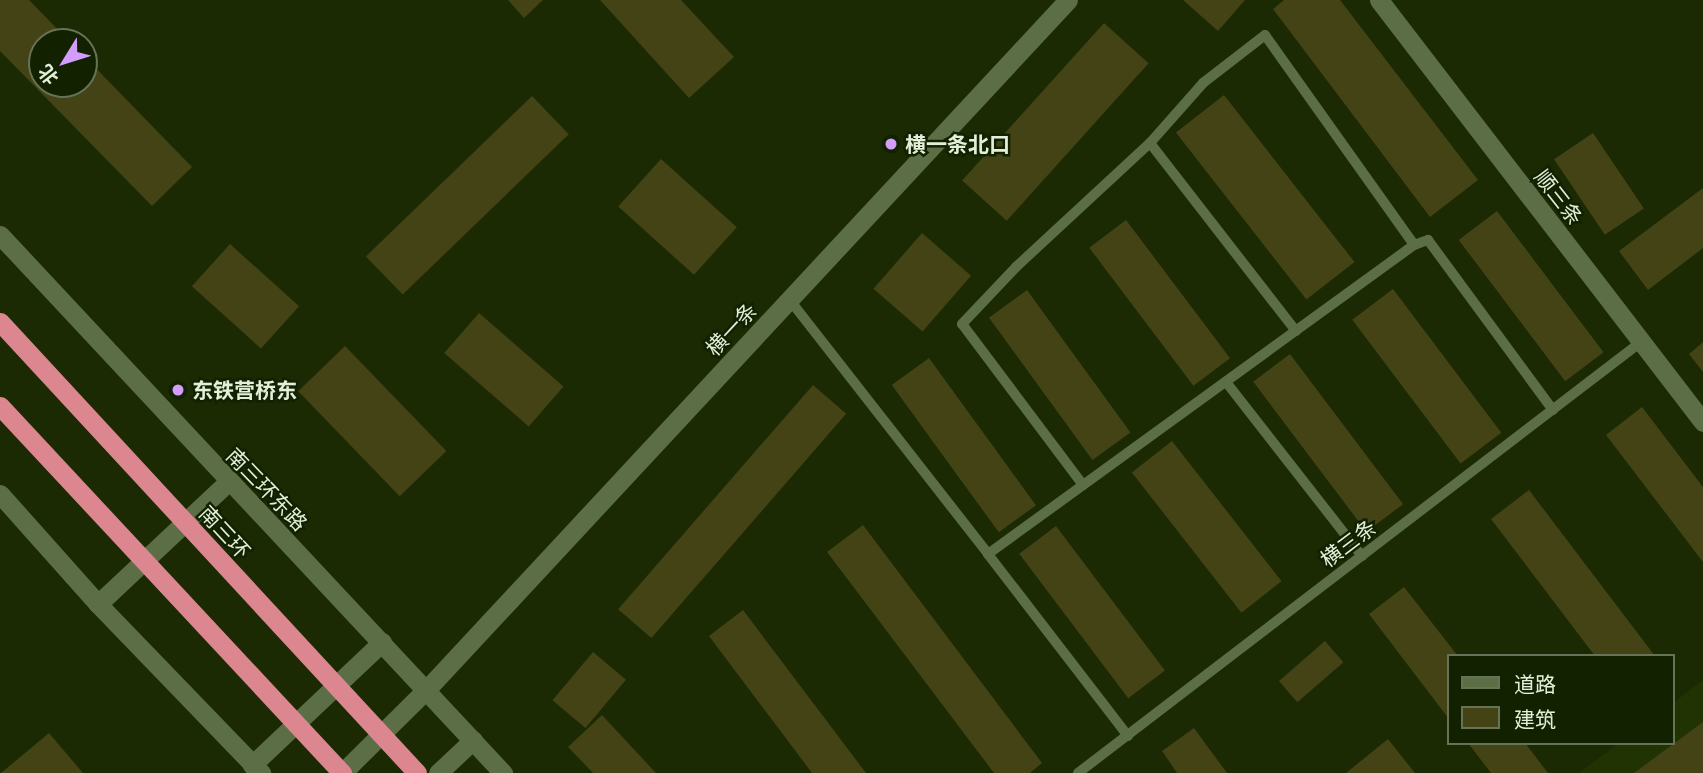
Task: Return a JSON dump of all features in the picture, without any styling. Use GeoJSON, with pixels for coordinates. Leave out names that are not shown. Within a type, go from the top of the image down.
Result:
{"type":"FeatureCollection","features":[{"type":"Feature","properties":{"kind":"highway","name":"南三环"},"geometry":{"type":"LineString","coordinates":[[0,322],[417,773]]}},
{"type":"Feature","properties":{"kind":"highway"},"geometry":{"type":"LineString","coordinates":[[0,406],[342,773]]}},
{"type":"Feature","properties":{"kind":"street","name":"横一条"},"geometry":{"type":"LineString","coordinates":[[342,773],[427,689],[1068,0]]}},
{"type":"Feature","properties":{"kind":"street","name":"顺三条"},"geometry":{"type":"LineString","coordinates":[[1379,0],[1703,422]]}},
{"type":"Feature","properties":{"kind":"street","name":"南三环东路"},"geometry":{"type":"LineString","coordinates":[[0,235],[228,482],[427,689],[503,773]]}},
{"type":"Feature","properties":{"kind":"street"},"geometry":{"type":"LineString","coordinates":[[98,604],[228,482]]}},
{"type":"Feature","properties":{"kind":"street"},"geometry":{"type":"LineString","coordinates":[[0,494],[98,604],[257,769],[382,642]]}},
{"type":"Feature","properties":{"kind":"street"},"geometry":{"type":"LineString","coordinates":[[438,773],[473,740]]}},
{"type":"Feature","properties":{"kind":"lane"},"geometry":{"type":"LineString","coordinates":[[1083,485],[962,324],[1016,267],[1150,143],[1203,83],[1265,34],[1414,245]]}},
{"type":"Feature","properties":{"kind":"lane"},"geometry":{"type":"LineString","coordinates":[[1150,143],[1296,331]]}},
{"type":"Feature","properties":{"kind":"lane"},"geometry":{"type":"LineString","coordinates":[[988,554],[1414,245],[1428,240],[1553,410]]}},
{"type":"Feature","properties":{"kind":"lane"},"geometry":{"type":"LineString","coordinates":[[789,299],[1128,736]]}},
{"type":"Feature","properties":{"kind":"lane","name":"横三条"},"geometry":{"type":"LineString","coordinates":[[1078,773],[1641,342]]}},
{"type":"Feature","properties":{"kind":"lane"},"geometry":{"type":"LineString","coordinates":[[1226,382],[1362,556]]}},
{"type":"Feature","properties":{"kind":"shaded area"},"geometry":{"type":"Polygon","coordinates":[[[1703,680],[1703,773],[1579,773],[1616,745],[1675,745],[1675,701],[1703,680]]]}},
{"type":"Feature","properties":{"kind":"building"},"geometry":{"type":"Polygon","coordinates":[[[0,0],[29,0],[56,28],[28,28],[28,80],[0,51],[0,0]]]}},
{"type":"Feature","properties":{"kind":"building"},"geometry":{"type":"Polygon","coordinates":[[[508,0],[543,0],[524,18],[508,0]]]}},
{"type":"Feature","properties":{"kind":"building"},"geometry":{"type":"Polygon","coordinates":[[[600,0],[681,0],[734,57],[689,98],[600,0]]]}},
{"type":"Feature","properties":{"kind":"building"},"geometry":{"type":"Polygon","coordinates":[[[1183,0],[1245,0],[1218,31],[1183,0]]]}},
{"type":"Feature","properties":{"kind":"building"},"geometry":{"type":"Polygon","coordinates":[[[1284,0],[1340,0],[1478,180],[1430,217],[1273,9],[1284,0]]]}},
{"type":"Feature","properties":{"kind":"building"},"geometry":{"type":"Polygon","coordinates":[[[1104,23],[1149,63],[1007,221],[962,181],[1104,23]]]}},
{"type":"Feature","properties":{"kind":"building"},"geometry":{"type":"Polygon","coordinates":[[[98,70],[192,167],[152,206],[46,98],[98,98],[98,70]]]}},
{"type":"Feature","properties":{"kind":"building"},"geometry":{"type":"Polygon","coordinates":[[[1224,95],[1355,262],[1306,300],[1176,133],[1224,95]]]}},
{"type":"Feature","properties":{"kind":"building"},"geometry":{"type":"Polygon","coordinates":[[[532,96],[569,134],[403,295],[366,256],[532,96]]]}},
{"type":"Feature","properties":{"kind":"building"},"geometry":{"type":"Polygon","coordinates":[[[1593,133],[1644,208],[1605,235],[1554,159],[1593,133]]]}},
{"type":"Feature","properties":{"kind":"building"},"geometry":{"type":"Polygon","coordinates":[[[661,159],[737,227],[694,275],[618,207],[661,159]]]}},
{"type":"Feature","properties":{"kind":"building"},"geometry":{"type":"Polygon","coordinates":[[[1703,188],[1703,248],[1648,290],[1619,251],[1703,188]]]}},
{"type":"Feature","properties":{"kind":"building"},"geometry":{"type":"Polygon","coordinates":[[[1497,211],[1604,352],[1565,381],[1459,240],[1497,211]]]}},
{"type":"Feature","properties":{"kind":"building"},"geometry":{"type":"Polygon","coordinates":[[[1126,220],[1230,358],[1193,386],[1089,248],[1126,220]]]}},
{"type":"Feature","properties":{"kind":"building"},"geometry":{"type":"Polygon","coordinates":[[[922,233],[971,276],[923,331],[873,289],[922,233]]]}},
{"type":"Feature","properties":{"kind":"building"},"geometry":{"type":"Polygon","coordinates":[[[230,244],[299,306],[261,349],[192,286],[230,244]]]}},
{"type":"Feature","properties":{"kind":"building"},"geometry":{"type":"Polygon","coordinates":[[[1393,289],[1501,433],[1461,463],[1352,320],[1393,289]]]}},
{"type":"Feature","properties":{"kind":"building"},"geometry":{"type":"Polygon","coordinates":[[[1027,290],[1130,432],[1092,460],[989,318],[1027,290]]]}},
{"type":"Feature","properties":{"kind":"building"},"geometry":{"type":"Polygon","coordinates":[[[479,313],[564,386],[529,426],[444,353],[479,313]]]}},
{"type":"Feature","properties":{"kind":"building"},"geometry":{"type":"Polygon","coordinates":[[[1703,342],[1703,372],[1689,354],[1703,342]]]}},
{"type":"Feature","properties":{"kind":"building"},"geometry":{"type":"Polygon","coordinates":[[[345,346],[446,451],[400,496],[298,391],[345,346]]]}},
{"type":"Feature","properties":{"kind":"building"},"geometry":{"type":"Polygon","coordinates":[[[1290,354],[1403,504],[1366,532],[1253,382],[1290,354]]]}},
{"type":"Feature","properties":{"kind":"building"},"geometry":{"type":"Polygon","coordinates":[[[929,358],[1036,505],[999,532],[892,385],[929,358]]]}},
{"type":"Feature","properties":{"kind":"building"},"geometry":{"type":"Polygon","coordinates":[[[813,385],[846,414],[651,638],[618,609],[813,385]]]}},
{"type":"Feature","properties":{"kind":"building"},"geometry":{"type":"Polygon","coordinates":[[[1642,407],[1703,487],[1703,562],[1606,435],[1642,407]]]}},
{"type":"Feature","properties":{"kind":"building"},"geometry":{"type":"Polygon","coordinates":[[[1172,441],[1282,581],[1241,613],[1132,472],[1172,441]]]}},
{"type":"Feature","properties":{"kind":"building"},"geometry":{"type":"Polygon","coordinates":[[[1529,490],[1653,654],[1593,654],[1491,519],[1529,490]]]}},
{"type":"Feature","properties":{"kind":"building"},"geometry":{"type":"Polygon","coordinates":[[[863,525],[1042,763],[1030,773],[994,773],[827,552],[863,525]]]}},
{"type":"Feature","properties":{"kind":"building"},"geometry":{"type":"Polygon","coordinates":[[[1056,526],[1165,671],[1128,698],[1019,554],[1056,526]]]}},
{"type":"Feature","properties":{"kind":"building"},"geometry":{"type":"Polygon","coordinates":[[[1404,587],[1456,654],[1448,654],[1448,718],[1369,614],[1404,587]]]}},
{"type":"Feature","properties":{"kind":"building"},"geometry":{"type":"Polygon","coordinates":[[[743,610],[866,773],[812,773],[709,636],[743,610]]]}},
{"type":"Feature","properties":{"kind":"building"},"geometry":{"type":"Polygon","coordinates":[[[1325,641],[1343,662],[1297,702],[1279,681],[1325,641]]]}},
{"type":"Feature","properties":{"kind":"building"},"geometry":{"type":"Polygon","coordinates":[[[593,652],[626,680],[585,728],[553,700],[593,652]]]}},
{"type":"Feature","properties":{"kind":"building"},"geometry":{"type":"Polygon","coordinates":[[[602,715],[656,773],[593,773],[568,747],[602,715]]]}},
{"type":"Feature","properties":{"kind":"building"},"geometry":{"type":"Polygon","coordinates":[[[1703,722],[1703,773],[1634,773],[1675,745],[1703,722]]]}},
{"type":"Feature","properties":{"kind":"building"},"geometry":{"type":"Polygon","coordinates":[[[1194,728],[1227,773],[1177,773],[1162,751],[1194,728]]]}},
{"type":"Feature","properties":{"kind":"building"},"geometry":{"type":"Polygon","coordinates":[[[49,733],[83,773],[1,773],[49,733]]]}},
{"type":"Feature","properties":{"kind":"building"},"geometry":{"type":"Polygon","coordinates":[[[1388,739],[1415,773],[1346,773],[1388,739]]]}},
{"type":"Feature","properties":{"kind":"building"},"geometry":{"type":"Polygon","coordinates":[[[1470,745],[1527,745],[1548,773],[1491,773],[1470,745]]]}},
{"type":"Feature","properties":{"kind":"place","name":"横一条北口"},"geometry":{"type":"Point","coordinates":[891,144]}},
{"type":"Feature","properties":{"kind":"place","name":"东铁营桥东"},"geometry":{"type":"Point","coordinates":[178,390]}}]}
